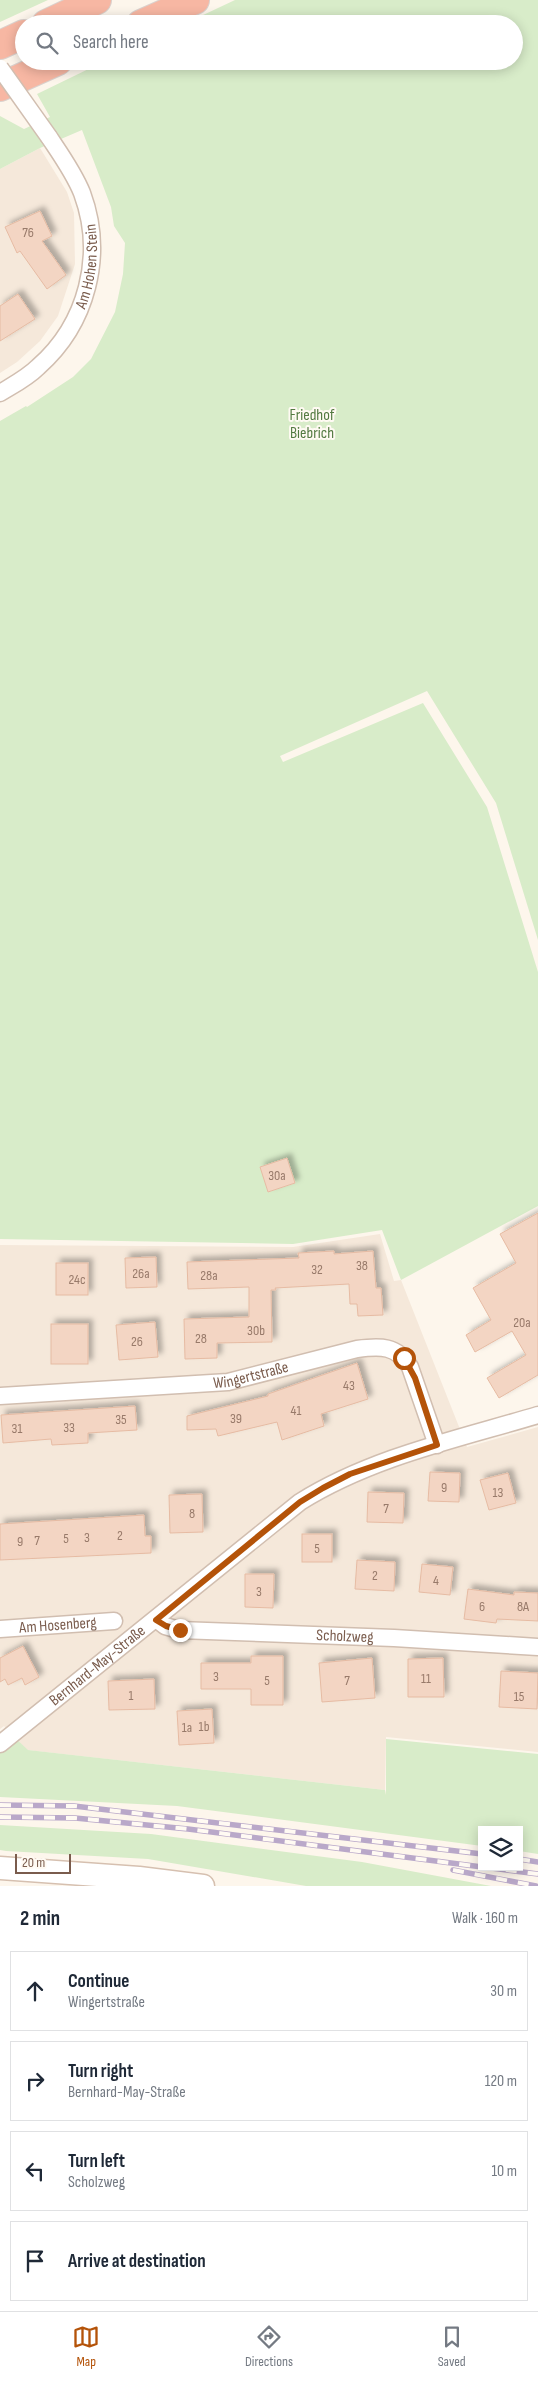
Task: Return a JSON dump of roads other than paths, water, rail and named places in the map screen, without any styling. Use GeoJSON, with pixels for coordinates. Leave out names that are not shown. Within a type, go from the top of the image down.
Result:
{"type":"FeatureCollection","features":[{"type":"Feature","properties":{"kind":"highway"},"geometry":{"type":"LineString","coordinates":[[65,15],[97,0]]}},
{"type":"Feature","properties":{"kind":"highway"},"geometry":{"type":"LineString","coordinates":[[161,15],[195,0]]}},
{"type":"Feature","properties":{"kind":"highway"},"geometry":{"type":"LineString","coordinates":[[0,45],[15,38]]}},
{"type":"Feature","properties":{"kind":"highway"},"geometry":{"type":"LineString","coordinates":[[0,86],[37,70]]}},
{"type":"Feature","properties":{"kind":"main road"},"geometry":{"type":"LineString","coordinates":[[0,1868],[139,1878],[203,1886]]}},
{"type":"Feature","properties":{"kind":"street","name":"Am Hohen Stein"},"geometry":{"type":"LineString","coordinates":[[0,68],[72,173],[88,213],[91,234],[90,277],[76,317],[66,336],[37,368],[0,393]]}},
{"type":"Feature","properties":{"kind":"street","name":"Wingertstraße"},"geometry":{"type":"LineString","coordinates":[[0,1396],[228,1382],[357,1349],[378,1346],[396,1351],[410,1367],[437,1445]]}},
{"type":"Feature","properties":{"kind":"street","name":"Bernhard-May-Straße"},"geometry":{"type":"LineString","coordinates":[[0,1744],[300,1502],[350,1474],[437,1445],[538,1415]]}},
{"type":"Feature","properties":{"kind":"street","name":"Scholzweg"},"geometry":{"type":"LineString","coordinates":[[156,1620],[166,1626],[180,1630],[394,1638],[538,1647]]}},
{"type":"Feature","properties":{"kind":"street","name":"Am Hosenberg"},"geometry":{"type":"LineString","coordinates":[[0,1629],[114,1621]]}},
{"type":"Feature","properties":{"kind":"railway"},"geometry":{"type":"LineString","coordinates":[[0,1805],[74,1806],[478,1854]]}},
{"type":"Feature","properties":{"kind":"railway"},"geometry":{"type":"LineString","coordinates":[[0,1817],[75,1818],[188,1829],[478,1866]]}},
{"type":"Feature","properties":{"kind":"railway"},"geometry":{"type":"LineString","coordinates":[[523,1860],[538,1862]]}},
{"type":"Feature","properties":{"kind":"railway"},"geometry":{"type":"LineString","coordinates":[[453,1870],[536,1886]]}},
{"type":"Feature","properties":{"kind":"railway"},"geometry":{"type":"LineString","coordinates":[[515,1871],[538,1874]]}},
{"type":"Feature","properties":{"kind":"park label","name":"Friedhof Biebrich"},"geometry":{"type":"Point","coordinates":[312,424]}}]}
